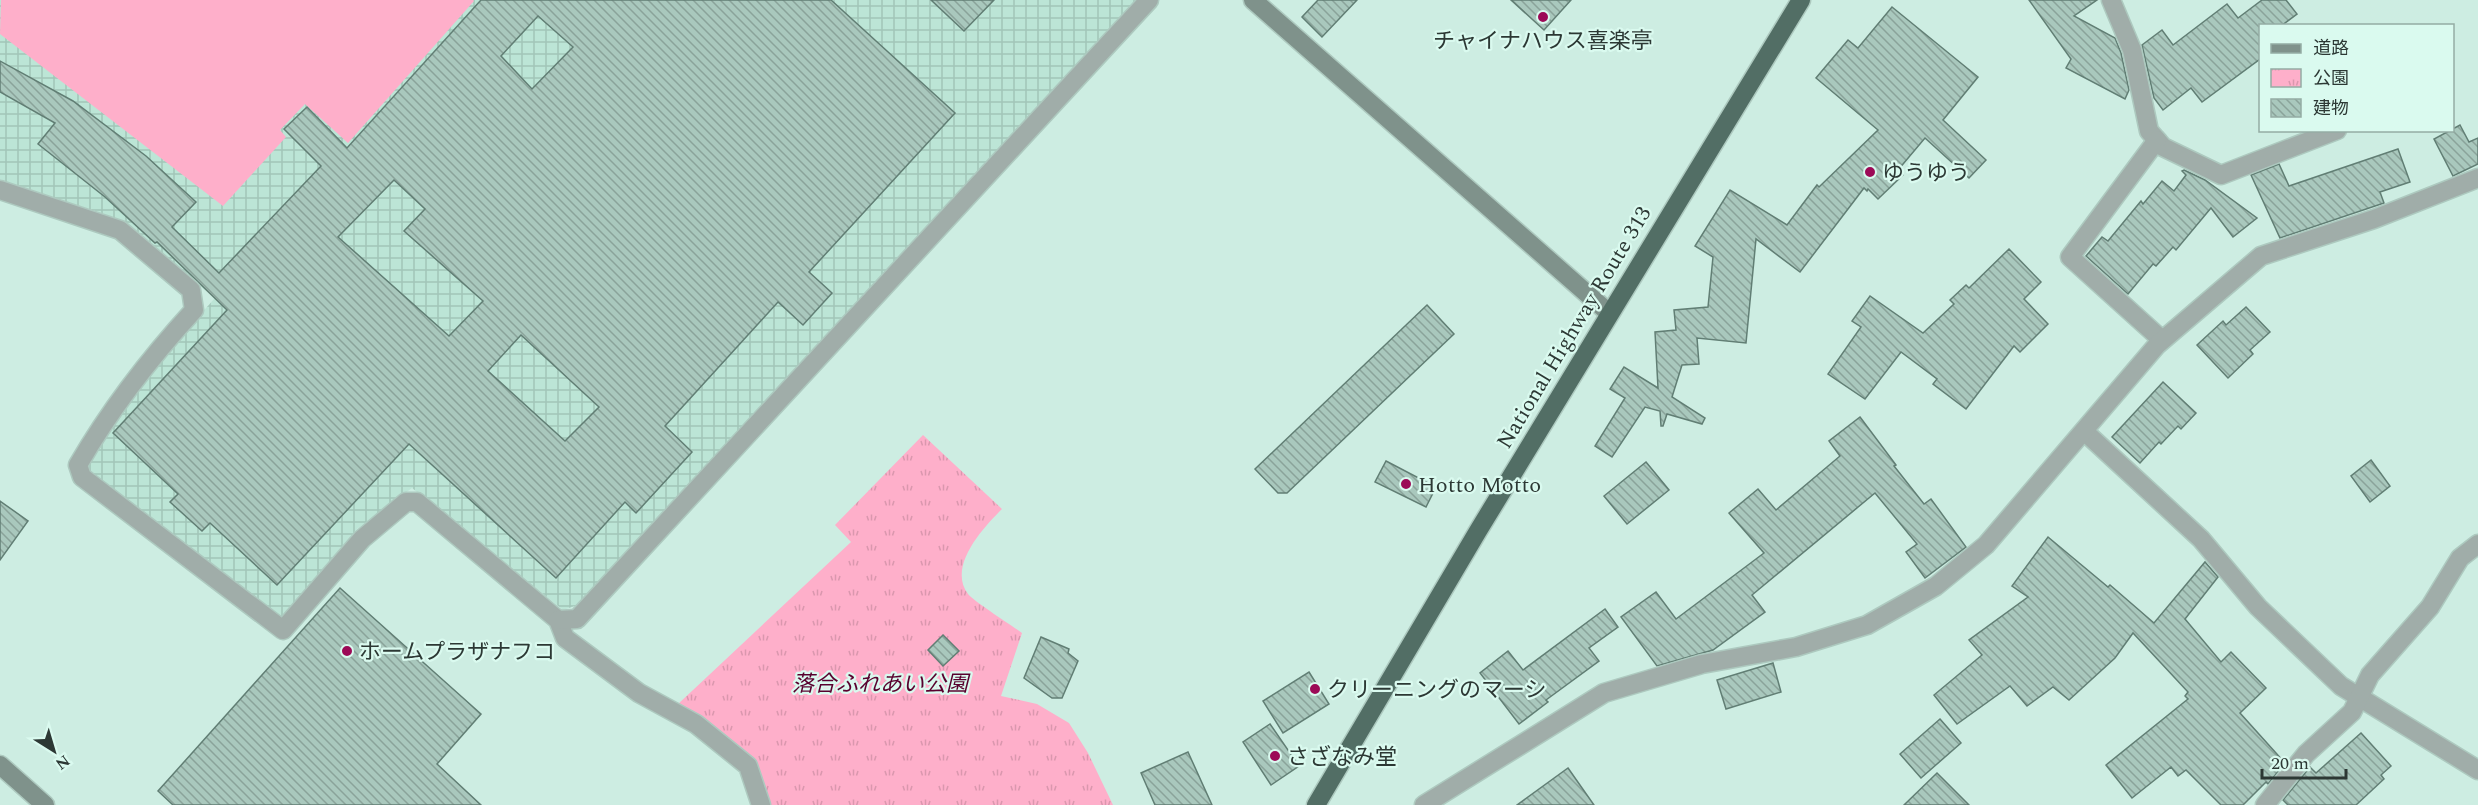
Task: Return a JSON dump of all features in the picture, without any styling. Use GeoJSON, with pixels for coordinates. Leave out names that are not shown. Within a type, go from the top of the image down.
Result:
{"type":"FeatureCollection","features":[{"type":"Feature","properties":{"kind":"highway","name":"National Highway Route 313"},"geometry":{"type":"LineString","coordinates":[[1316,805],[1609,313],[1801,0]]}},
{"type":"Feature","properties":{"kind":"street"},"geometry":{"type":"LineString","coordinates":[[558,620],[577,619],[1149,0]]}},
{"type":"Feature","properties":{"kind":"street"},"geometry":{"type":"LineString","coordinates":[[1253,0],[1609,313]]}},
{"type":"Feature","properties":{"kind":"street"},"geometry":{"type":"LineString","coordinates":[[2111,0],[2132,50],[2149,131],[2163,147],[2221,175],[2332,132]]}},
{"type":"Feature","properties":{"kind":"street"},"geometry":{"type":"LineString","coordinates":[[2157,140],[2070,257],[2163,340]]}},
{"type":"Feature","properties":{"kind":"street"},"geometry":{"type":"LineString","coordinates":[[1424,805],[1604,693],[1702,664],[1796,647],[1868,625],[1936,586],[1986,545],[2163,340],[2261,256],[2374,219],[2478,178]]}},
{"type":"Feature","properties":{"kind":"street"},"geometry":{"type":"LineString","coordinates":[[0,190],[120,230],[191,290],[194,310],[151,357],[99,428],[78,465],[82,477],[283,630],[362,539],[406,502],[417,502],[558,620],[564,638],[639,693],[696,724],[748,766],[761,805]]}},
{"type":"Feature","properties":{"kind":"street"},"geometry":{"type":"LineString","coordinates":[[2085,432],[2201,538],[2258,607],[2341,686],[2361,696],[2478,770]]}},
{"type":"Feature","properties":{"kind":"street"},"geometry":{"type":"LineString","coordinates":[[2265,805],[2307,754],[2352,712],[2370,675],[2430,607],[2460,558],[2478,544]]}},
{"type":"Feature","properties":{"kind":"street"},"geometry":{"type":"LineString","coordinates":[[0,765],[45,805]]}},
{"type":"Feature","properties":{"kind":"shaded area"},"geometry":{"type":"Polygon","coordinates":[[[0,0],[1137,0],[584,603],[563,610],[412,488],[357,529],[280,619],[89,472],[88,460],[102,434],[161,358],[215,298],[126,227],[105,214],[0,181],[0,0]]]}},
{"type":"Feature","properties":{"kind":"green space"},"geometry":{"type":"Polygon","coordinates":[[[1,0],[474,1],[348,143],[305,104],[280,130],[286,137],[223,206],[0,34],[1,0]]]}},
{"type":"Feature","properties":{"kind":"green space","name":"落合ふれあい公園"},"geometry":{"type":"Polygon","coordinates":[[[923,435],[1002,509],[970,548],[962,571],[963,583],[968,594],[1022,633],[1001,696],[1037,704],[1069,723],[1088,753],[1113,805],[769,805],[756,768],[677,705],[851,542],[835,525],[923,435]]]}},
{"type":"Feature","properties":{"kind":"building"},"geometry":{"type":"Polygon","coordinates":[[[481,0],[831,0],[955,113],[809,272],[832,293],[803,325],[778,302],[665,426],[692,452],[636,513],[625,502],[556,578],[409,444],[277,585],[210,523],[202,531],[170,502],[178,494],[113,433],[227,310],[157,242],[155,243],[105,197],[38,144],[55,123],[0,92],[0,61],[73,101],[146,156],[196,202],[172,227],[219,273],[321,166],[284,129],[307,107],[347,148],[481,0]],[[538,16],[501,56],[532,89],[573,47],[538,16]],[[394,180],[338,237],[449,336],[483,301],[404,231],[425,209],[394,180]],[[521,335],[488,371],[565,441],[599,407],[521,335]]]}},
{"type":"Feature","properties":{"kind":"building"},"geometry":{"type":"Polygon","coordinates":[[[931,0],[994,0],[964,31],[931,0]]]}},
{"type":"Feature","properties":{"kind":"building"},"geometry":{"type":"Polygon","coordinates":[[[1318,0],[1357,0],[1322,37],[1302,17],[1318,0]]]}},
{"type":"Feature","properties":{"kind":"building","name":"チャイナハウス喜楽亭"},"geometry":{"type":"Polygon","coordinates":[[[1511,0],[1571,0],[1544,30],[1511,0]]]}},
{"type":"Feature","properties":{"kind":"building"},"geometry":{"type":"Polygon","coordinates":[[[2029,0],[2097,0],[2074,16],[2115,38],[2121,53],[2129,90],[2125,99],[2066,68],[2071,59],[2029,0]]]}},
{"type":"Feature","properties":{"kind":"building"},"geometry":{"type":"Polygon","coordinates":[[[2262,0],[2286,0],[2297,14],[2284,24],[2259,24],[2259,60],[2202,102],[2191,88],[2163,110],[2154,98],[2142,45],[2162,30],[2173,45],[2227,4],[2238,18],[2262,0]]]}},
{"type":"Feature","properties":{"kind":"building"},"geometry":{"type":"Polygon","coordinates":[[[1892,7],[1978,77],[1943,120],[1986,160],[1969,178],[1925,138],[1898,170],[1903,175],[1878,199],[1864,188],[1800,272],[1756,239],[1746,343],[1697,338],[1699,364],[1682,365],[1672,397],[1705,418],[1702,424],[1667,414],[1661,426],[1660,411],[1645,407],[1612,457],[1595,446],[1625,398],[1610,389],[1624,367],[1658,388],[1655,332],[1676,330],[1674,310],[1708,307],[1713,257],[1695,246],[1730,190],[1787,225],[1817,185],[1819,187],[1878,130],[1816,78],[1848,40],[1858,48],[1892,7]]]}},
{"type":"Feature","properties":{"kind":"building"},"geometry":{"type":"Polygon","coordinates":[[[2460,125],[2469,142],[2478,138],[2478,164],[2453,176],[2434,139],[2447,132],[2454,132],[2454,128],[2460,125]]]}},
{"type":"Feature","properties":{"kind":"building"},"geometry":{"type":"Polygon","coordinates":[[[2398,149],[2410,182],[2380,192],[2384,203],[2280,238],[2251,175],[2279,164],[2289,186],[2398,149]]]}},
{"type":"Feature","properties":{"kind":"building"},"geometry":{"type":"Polygon","coordinates":[[[2182,171],[2205,180],[2257,218],[2233,237],[2211,208],[2176,250],[2173,247],[2156,266],[2153,264],[2128,294],[2086,256],[2102,237],[2108,241],[2141,201],[2143,204],[2162,181],[2174,191],[2186,175],[2182,171]]]}},
{"type":"Feature","properties":{"kind":"building"},"geometry":{"type":"Polygon","coordinates":[[[2009,249],[2041,282],[2024,299],[2048,324],[2020,352],[2014,346],[1966,409],[1933,384],[1937,379],[1901,352],[1865,399],[1828,374],[1861,327],[1852,321],[1870,296],[1923,333],[1954,304],[1950,300],[1966,285],[1969,288],[2009,249]]]}},
{"type":"Feature","properties":{"kind":"building"},"geometry":{"type":"Polygon","coordinates":[[[1427,305],[1454,334],[1287,493],[1278,493],[1255,469],[1427,305]]]}},
{"type":"Feature","properties":{"kind":"building"},"geometry":{"type":"Polygon","coordinates":[[[2246,307],[2270,332],[2250,350],[2253,354],[2228,378],[2197,345],[2223,321],[2226,325],[2246,307]]]}},
{"type":"Feature","properties":{"kind":"building"},"geometry":{"type":"Polygon","coordinates":[[[2163,382],[2196,413],[2181,429],[2178,426],[2161,444],[2159,442],[2140,463],[2112,437],[2163,382]]]}},
{"type":"Feature","properties":{"kind":"building"},"geometry":{"type":"Polygon","coordinates":[[[1860,417],[1924,504],[1931,499],[1966,547],[1925,578],[1906,552],[1917,544],[1875,493],[1752,595],[1765,612],[1713,650],[1657,666],[1621,617],[1656,592],[1676,619],[1764,553],[1729,513],[1758,489],[1776,510],[1840,456],[1829,441],[1860,417]]]}},
{"type":"Feature","properties":{"kind":"building"},"geometry":{"type":"Polygon","coordinates":[[[2371,460],[2390,486],[2370,502],[2351,476],[2371,460]]]}},
{"type":"Feature","properties":{"kind":"building","name":"Hotto Motto"},"geometry":{"type":"Polygon","coordinates":[[[1386,461],[1436,487],[1426,507],[1375,482],[1386,461]]]}},
{"type":"Feature","properties":{"kind":"building"},"geometry":{"type":"Polygon","coordinates":[[[1646,462],[1669,490],[1627,524],[1604,496],[1646,462]]]}},
{"type":"Feature","properties":{"kind":"building"},"geometry":{"type":"Polygon","coordinates":[[[0,501],[28,521],[0,560],[0,501]]]}},
{"type":"Feature","properties":{"kind":"building"},"geometry":{"type":"Polygon","coordinates":[[[2048,537],[2154,623],[2205,562],[2218,577],[2185,619],[2221,662],[2231,652],[2266,688],[2240,713],[2285,763],[2268,784],[2266,782],[2243,805],[2221,805],[2186,770],[2178,776],[2171,767],[2132,798],[2106,765],[2188,699],[2185,696],[2188,692],[2133,633],[2115,658],[2069,700],[2053,687],[2027,706],[2010,686],[1957,724],[1934,695],[1982,655],[1969,640],[2028,597],[2012,586],[2048,537]]]}},
{"type":"Feature","properties":{"kind":"building","name":"ホームプラザナフコ"},"geometry":{"type":"Polygon","coordinates":[[[340,588],[481,714],[437,764],[481,805],[173,805],[158,791],[340,588]]]}},
{"type":"Feature","properties":{"kind":"building"},"geometry":{"type":"Polygon","coordinates":[[[1605,609],[1618,627],[1589,648],[1599,661],[1546,700],[1548,702],[1519,724],[1480,673],[1508,651],[1523,670],[1605,609]]]}},
{"type":"Feature","properties":{"kind":"building"},"geometry":{"type":"Polygon","coordinates":[[[943,635],[959,651],[943,666],[928,650],[943,635]]]}},
{"type":"Feature","properties":{"kind":"building"},"geometry":{"type":"Polygon","coordinates":[[[1041,637],[1069,649],[1068,653],[1078,661],[1062,698],[1052,698],[1024,678],[1041,637]]]}},
{"type":"Feature","properties":{"kind":"building"},"geometry":{"type":"Polygon","coordinates":[[[1773,663],[1781,692],[1726,709],[1717,680],[1773,663]]]}},
{"type":"Feature","properties":{"kind":"building"},"geometry":{"type":"Polygon","coordinates":[[[1309,672],[1329,704],[1283,733],[1263,701],[1309,672]]]}},
{"type":"Feature","properties":{"kind":"building"},"geometry":{"type":"Polygon","coordinates":[[[1940,719],[1961,743],[1921,778],[1900,754],[1940,719]]]}},
{"type":"Feature","properties":{"kind":"building"},"geometry":{"type":"Polygon","coordinates":[[[1270,724],[1299,766],[1271,785],[1243,742],[1270,724]]]}},
{"type":"Feature","properties":{"kind":"building"},"geometry":{"type":"Polygon","coordinates":[[[2361,733],[2391,766],[2381,775],[2384,779],[2356,805],[2288,805],[2283,800],[2310,767],[2316,773],[2361,733]]]}},
{"type":"Feature","properties":{"kind":"building"},"geometry":{"type":"Polygon","coordinates":[[[1188,752],[1212,805],[1155,805],[1141,773],[1188,752]]]}},
{"type":"Feature","properties":{"kind":"building"},"geometry":{"type":"Polygon","coordinates":[[[1568,768],[1594,805],[1517,805],[1568,768]]]}},
{"type":"Feature","properties":{"kind":"building"},"geometry":{"type":"Polygon","coordinates":[[[1937,773],[1969,805],[1904,805],[1937,773]]]}},
{"type":"Feature","properties":{"kind":"place","name":"チャイナハウス喜楽亭"},"geometry":{"type":"Point","coordinates":[1543,17]}},
{"type":"Feature","properties":{"kind":"place","name":"ゆうゆう"},"geometry":{"type":"Point","coordinates":[1870,172]}},
{"type":"Feature","properties":{"kind":"place","name":"Hotto Motto"},"geometry":{"type":"Point","coordinates":[1406,484]}},
{"type":"Feature","properties":{"kind":"place","name":"ホームプラザナフコ"},"geometry":{"type":"Point","coordinates":[347,651]}},
{"type":"Feature","properties":{"kind":"place","name":"クリーニングのマーシ"},"geometry":{"type":"Point","coordinates":[1315,689]}},
{"type":"Feature","properties":{"kind":"place","name":"さざなみ堂"},"geometry":{"type":"Point","coordinates":[1275,756]}}]}
